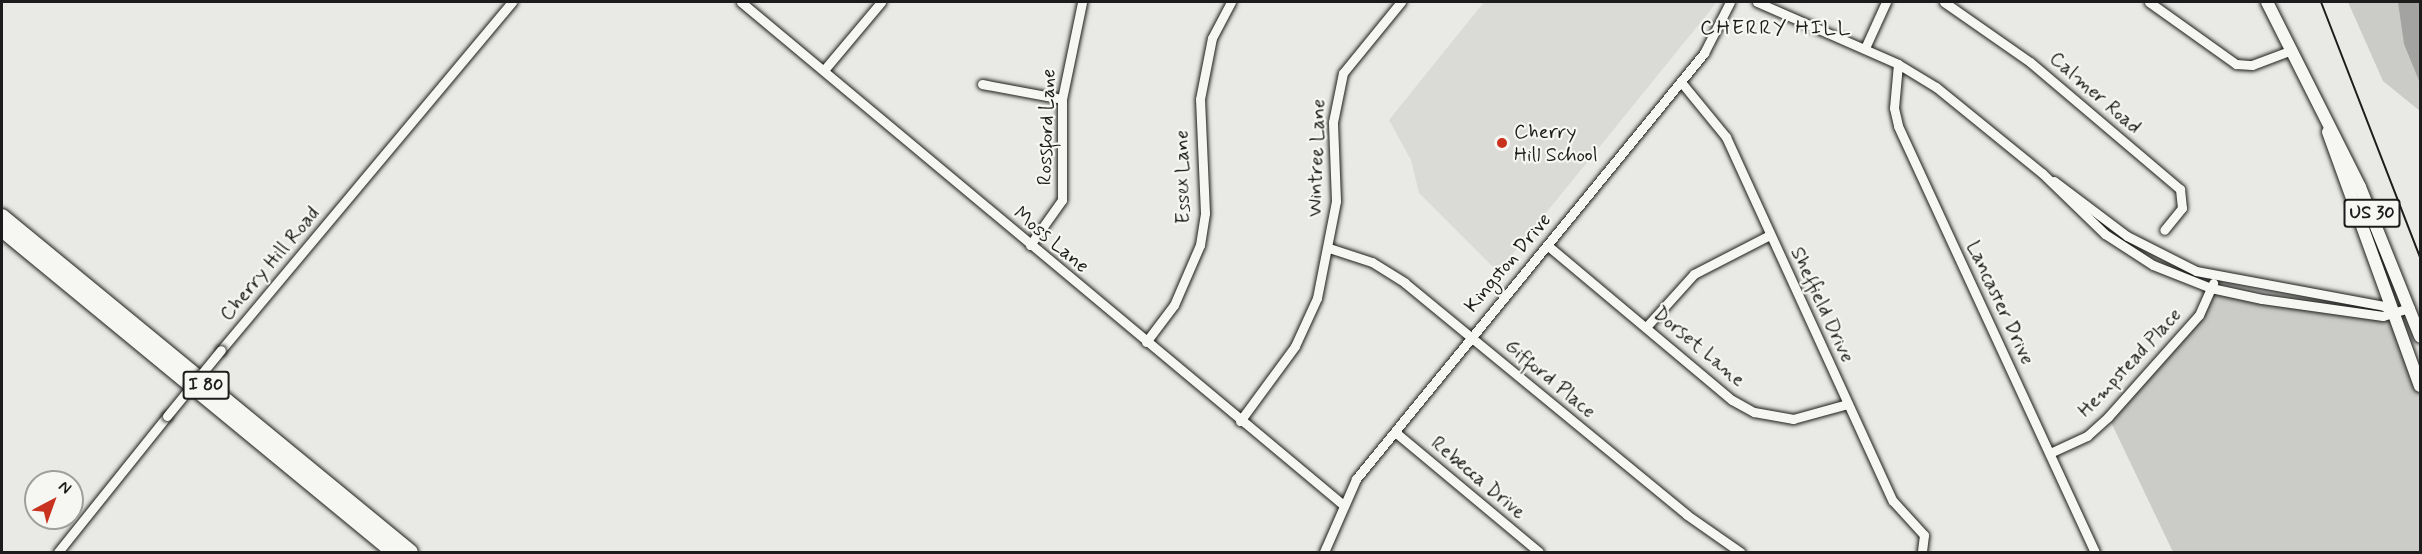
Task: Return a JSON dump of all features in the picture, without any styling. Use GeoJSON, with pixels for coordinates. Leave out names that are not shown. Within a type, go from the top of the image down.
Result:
{"type":"FeatureCollection","features":[{"type":"Feature","properties":{"kind":"highway","name":"I 80"},"geometry":{"type":"LineString","coordinates":[[2,216],[411,552]]}},
{"type":"Feature","properties":{"kind":"highway","name":"I 80"},"geometry":{"type":"LineString","coordinates":[[2,230],[393,552]]}},
{"type":"Feature","properties":{"kind":"main road","name":"US 30"},"geometry":{"type":"LineString","coordinates":[[2267,2],[2325,122],[2361,187],[2421,336]]}},
{"type":"Feature","properties":{"kind":"main road","name":"US 30"},"geometry":{"type":"LineString","coordinates":[[2325,122],[2421,386]]}},
{"type":"Feature","properties":{"kind":"street","name":"Cherry Hill Road"},"geometry":{"type":"LineString","coordinates":[[58,552],[221,350],[512,2]]}},
{"type":"Feature","properties":{"kind":"street","name":"Moss Lane"},"geometry":{"type":"LineString","coordinates":[[741,2],[1341,503]]}},
{"type":"Feature","properties":{"kind":"street","name":"Rossford Lane"},"geometry":{"type":"LineString","coordinates":[[1030,245],[1062,200],[1062,99],[1082,2]]}},
{"type":"Feature","properties":{"kind":"street","name":"Essex Lane"},"geometry":{"type":"LineString","coordinates":[[1146,342],[1174,305],[1200,244],[1204,213],[1200,99],[1212,38],[1231,2]]}},
{"type":"Feature","properties":{"kind":"street","name":"Wintree Lane"},"geometry":{"type":"LineString","coordinates":[[1240,421],[1295,346],[1317,298],[1329,248],[1336,201],[1335,96],[1343,72],[1401,2]]}},
{"type":"Feature","properties":{"kind":"street","name":"Kingston Drive"},"geometry":{"type":"LineString","coordinates":[[1323,552],[1341,503],[1470,336],[1704,53],[1730,2]]}},
{"type":"Feature","properties":{"kind":"street"},"geometry":{"type":"LineString","coordinates":[[1762,2],[1898,64],[1955,102],[2042,173],[2127,236],[2215,277],[2385,306],[2393,312]]}},
{"type":"Feature","properties":{"kind":"street"},"geometry":{"type":"LineString","coordinates":[[1864,48],[1886,2]]}},
{"type":"Feature","properties":{"kind":"street","name":"Calmer Road"},"geometry":{"type":"LineString","coordinates":[[1944,2],[2030,62],[2180,189],[2182,208],[2164,230]]}},
{"type":"Feature","properties":{"kind":"street"},"geometry":{"type":"LineString","coordinates":[[2149,2],[2236,64],[2252,65],[2292,50]]}},
{"type":"Feature","properties":{"kind":"street"},"geometry":{"type":"LineString","coordinates":[[824,70],[877,3]]}},
{"type":"Feature","properties":{"kind":"street","name":"Lancaster Drive"},"geometry":{"type":"LineString","coordinates":[[1898,64],[1894,108],[1898,126],[2095,552]]}},
{"type":"Feature","properties":{"kind":"street","name":"Sheffield Drive"},"geometry":{"type":"LineString","coordinates":[[1681,81],[1726,137],[1893,501],[1921,531],[1924,549]]}},
{"type":"Feature","properties":{"kind":"street"},"geometry":{"type":"LineString","coordinates":[[982,84],[1062,99]]}},
{"type":"Feature","properties":{"kind":"street"},"geometry":{"type":"LineString","coordinates":[[2042,173],[2121,246],[2211,288],[2383,316],[2410,308]]}},
{"type":"Feature","properties":{"kind":"street"},"geometry":{"type":"LineString","coordinates":[[1647,326],[1694,274],[1770,235]]}},
{"type":"Feature","properties":{"kind":"street","name":"Dorset Lane"},"geometry":{"type":"LineString","coordinates":[[1547,245],[1754,412],[1793,419],[1848,404]]}},
{"type":"Feature","properties":{"kind":"street","name":"Gifford Place"},"geometry":{"type":"LineString","coordinates":[[1329,248],[1391,272],[1687,515],[1740,552]]}},
{"type":"Feature","properties":{"kind":"street","name":"Hempstead Place"},"geometry":{"type":"LineString","coordinates":[[2050,453],[2087,435],[2108,417],[2199,315],[2215,277]]}},
{"type":"Feature","properties":{"kind":"street","name":"Rebecca Drive"},"geometry":{"type":"LineString","coordinates":[[1395,432],[1539,552]]}},
{"type":"Feature","properties":{"kind":"shaded area","name":"Cherry Hill School"},"geometry":{"type":"Polygon","coordinates":[[[1484,2],[1717,2],[1498,272],[1419,193],[1411,160],[1389,120],[1484,2]]]}},
{"type":"Feature","properties":{"kind":"shaded area"},"geometry":{"type":"Polygon","coordinates":[[[2348,2],[2420,2],[2420,111],[2383,81],[2348,2]]]}},
{"type":"Feature","properties":{"kind":"shaded area"},"geometry":{"type":"Polygon","coordinates":[[[2398,2],[2420,2],[2420,83],[2404,44],[2398,2]]]}},
{"type":"Feature","properties":{"kind":"shaded area"},"geometry":{"type":"Polygon","coordinates":[[[2214,294],[2390,316],[2420,394],[2420,552],[2173,552],[2110,420],[2203,315],[2214,294]]]}},
{"type":"Feature","properties":{"kind":"railway"},"geometry":{"type":"LineString","coordinates":[[2321,2],[2420,257]]}},
{"type":"Feature","properties":{"kind":"place","name":"Cherry Hill School"},"geometry":{"type":"Point","coordinates":[1502,143]}},
{"type":"Feature","properties":{"kind":"district","name":"CHERRY HILL"},"geometry":{"type":"Point","coordinates":[1776,28]}}]}
